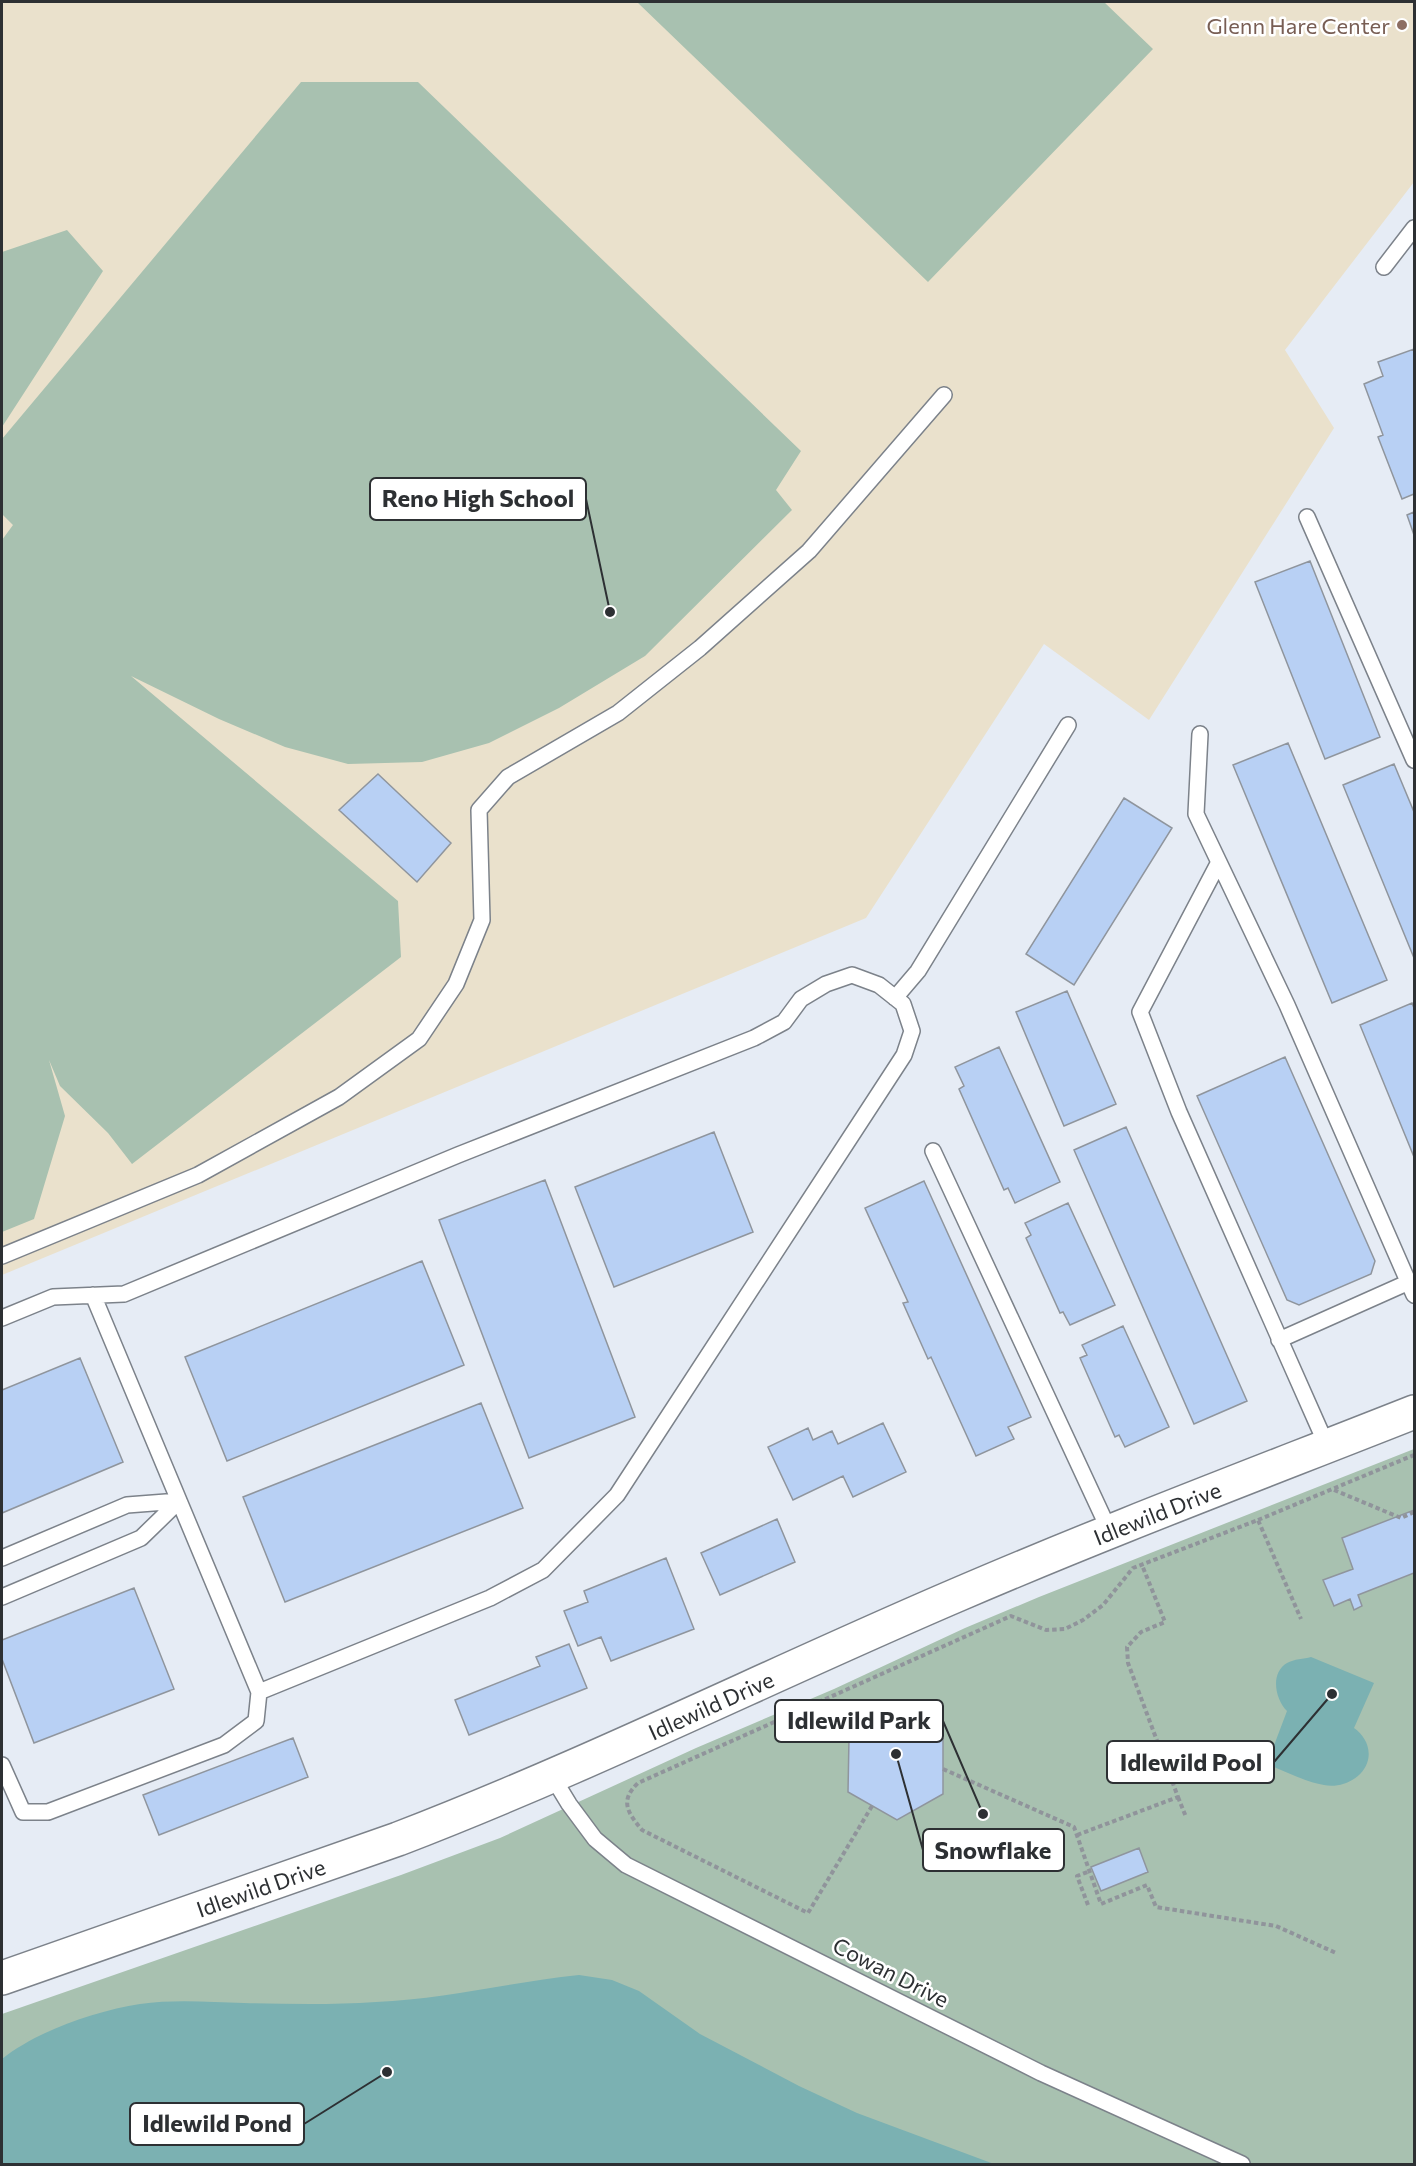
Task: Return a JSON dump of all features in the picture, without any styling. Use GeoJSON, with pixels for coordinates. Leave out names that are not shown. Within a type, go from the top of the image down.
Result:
{"type":"FeatureCollection","features":[{"type":"Feature","properties":{"kind":"street","name":"Idlewild Drive"},"geometry":{"type":"LineString","coordinates":[[2,1978],[398,1839],[552,1776],[946,1600],[1110,1532],[1414,1412]]}},
{"type":"Feature","properties":{"kind":"lane"},"geometry":{"type":"LineString","coordinates":[[1384,267],[1414,228]]}},
{"type":"Feature","properties":{"kind":"lane"},"geometry":{"type":"LineString","coordinates":[[2,1256],[198,1175],[339,1097],[419,1039],[456,984],[482,920],[479,810],[508,777],[618,713],[700,648],[809,551],[944,395]]}},
{"type":"Feature","properties":{"kind":"lane"},"geometry":{"type":"LineString","coordinates":[[1307,517],[1414,760]]}},
{"type":"Feature","properties":{"kind":"lane"},"geometry":{"type":"LineString","coordinates":[[895,998],[918,971],[1068,725]]}},
{"type":"Feature","properties":{"kind":"lane"},"geometry":{"type":"LineString","coordinates":[[1200,734],[1196,814],[1287,1005],[1412,1289],[1279,1340]]}},
{"type":"Feature","properties":{"kind":"lane"},"geometry":{"type":"LineString","coordinates":[[1219,862],[1140,1012],[1179,1112],[1327,1446]]}},
{"type":"Feature","properties":{"kind":"lane"},"geometry":{"type":"LineString","coordinates":[[2,1318],[53,1297],[124,1294],[458,1155],[754,1038],[784,1022],[801,999],[834,981],[852,975],[879,985],[903,1004],[912,1031],[904,1055],[617,1495],[543,1570],[490,1599],[259,1692]]}},
{"type":"Feature","properties":{"kind":"lane"},"geometry":{"type":"LineString","coordinates":[[933,1151],[1110,1532]]}},
{"type":"Feature","properties":{"kind":"lane"},"geometry":{"type":"LineString","coordinates":[[2,1765],[23,1812],[48,1812],[224,1745],[256,1720],[259,1692],[93,1294]]}},
{"type":"Feature","properties":{"kind":"lane"},"geometry":{"type":"LineString","coordinates":[[2,1558],[127,1505],[179,1501]]}},
{"type":"Feature","properties":{"kind":"lane"},"geometry":{"type":"LineString","coordinates":[[2,1598],[141,1538],[179,1501]]}},
{"type":"Feature","properties":{"kind":"lane","name":"Cowan Drive"},"geometry":{"type":"LineString","coordinates":[[552,1776],[595,1839],[626,1865],[1041,2073],[1242,2164]]}},
{"type":"Feature","properties":{"kind":"path"},"geometry":{"type":"LineString","coordinates":[[872,1806],[808,1913],[642,1830],[626,1807],[628,1792],[638,1783],[1011,1616],[1046,1630],[1065,1629],[1083,1620],[1103,1605],[1133,1569],[1333,1490],[1414,1455]]}},
{"type":"Feature","properties":{"kind":"path"},"geometry":{"type":"LineString","coordinates":[[1333,1490],[1401,1518],[1414,1512]]}},
{"type":"Feature","properties":{"kind":"path"},"geometry":{"type":"LineString","coordinates":[[1258,1520],[1301,1619]]}},
{"type":"Feature","properties":{"kind":"path"},"geometry":{"type":"LineString","coordinates":[[1142,1565],[1165,1622],[1141,1632],[1127,1647],[1128,1664],[1186,1817]]}},
{"type":"Feature","properties":{"kind":"path"},"geometry":{"type":"LineString","coordinates":[[943,1769],[1074,1827],[1101,1904],[1147,1885],[1156,1907],[1276,1926],[1336,1953]]}},
{"type":"Feature","properties":{"kind":"path"},"geometry":{"type":"LineString","coordinates":[[1077,1835],[1178,1797]]}},
{"type":"Feature","properties":{"kind":"path"},"geometry":{"type":"LineString","coordinates":[[1088,1905],[1077,1876],[1090,1871]]}},
{"type":"Feature","properties":{"kind":"shaded area"},"geometry":{"type":"Polygon","coordinates":[[[2,2],[1414,2],[1414,182],[1285,350],[1334,428],[1149,720],[1044,644],[866,918],[2,1275],[2,2]]]}},
{"type":"Feature","properties":{"kind":"shaded area"},"geometry":{"type":"Polygon","coordinates":[[[637,2],[1104,2],[1153,49],[928,282],[637,2]]]}},
{"type":"Feature","properties":{"kind":"shaded area"},"geometry":{"type":"Polygon","coordinates":[[[301,82],[418,82],[801,451],[776,490],[792,510],[645,656],[559,708],[489,743],[422,762],[348,764],[285,747],[219,719],[131,676],[398,901],[401,957],[132,1164],[108,1133],[60,1086],[49,1060],[65,1116],[34,1219],[2,1232],[2,540],[13,525],[2,514],[2,439],[301,82]]]}},
{"type":"Feature","properties":{"kind":"shaded area"},"geometry":{"type":"Polygon","coordinates":[[[67,230],[103,271],[2,427],[2,252],[67,230]]]}},
{"type":"Feature","properties":{"kind":"shaded area"},"geometry":{"type":"Polygon","coordinates":[[[1414,1449],[1414,2164],[2,2164],[2,2014],[401,1875],[500,1838],[965,1628],[1414,1449]]]}},
{"type":"Feature","properties":{"kind":"shaded area"},"geometry":{"type":"Polygon","coordinates":[[[1311,1657],[1374,1683],[1354,1728],[1366,1742],[1368,1760],[1357,1777],[1344,1784],[1324,1785],[1267,1764],[1287,1711],[1277,1693],[1278,1673],[1287,1663],[1311,1657]]]}},
{"type":"Feature","properties":{"kind":"shaded area"},"geometry":{"type":"Polygon","coordinates":[[[579,1975],[612,1980],[639,1991],[700,2034],[799,2086],[857,2113],[994,2164],[2,2164],[2,2059],[49,2031],[86,2017],[123,2007],[166,2002],[310,2004],[401,2000],[579,1975]]]}},
{"type":"Feature","properties":{"kind":"building"},"geometry":{"type":"Polygon","coordinates":[[[1414,349],[1414,494],[1402,499],[1378,437],[1383,435],[1364,384],[1383,376],[1378,362],[1414,349]]]}},
{"type":"Feature","properties":{"kind":"building"},"geometry":{"type":"Polygon","coordinates":[[[1414,512],[1414,535],[1407,515],[1414,512]]]}},
{"type":"Feature","properties":{"kind":"building"},"geometry":{"type":"Polygon","coordinates":[[[1310,561],[1380,737],[1325,759],[1255,582],[1310,561]]]}},
{"type":"Feature","properties":{"kind":"building"},"geometry":{"type":"Polygon","coordinates":[[[1288,743],[1387,980],[1332,1003],[1233,765],[1288,743]]]}},
{"type":"Feature","properties":{"kind":"building"},"geometry":{"type":"Polygon","coordinates":[[[1394,764],[1414,812],[1414,958],[1343,785],[1394,764]]]}},
{"type":"Feature","properties":{"kind":"building"},"geometry":{"type":"Polygon","coordinates":[[[378,774],[451,843],[417,882],[339,810],[378,774]]]}},
{"type":"Feature","properties":{"kind":"building"},"geometry":{"type":"Polygon","coordinates":[[[1124,798],[1172,828],[1074,985],[1026,954],[1124,798]]]}},
{"type":"Feature","properties":{"kind":"building"},"geometry":{"type":"Polygon","coordinates":[[[1067,991],[1116,1104],[1064,1126],[1016,1012],[1067,991]]]}},
{"type":"Feature","properties":{"kind":"building"},"geometry":{"type":"Polygon","coordinates":[[[1412,1003],[1414,1008],[1414,1157],[1360,1025],[1412,1003]]]}},
{"type":"Feature","properties":{"kind":"building"},"geometry":{"type":"Polygon","coordinates":[[[999,1047],[1060,1182],[1015,1203],[1008,1188],[1004,1190],[959,1089],[964,1086],[955,1067],[999,1047]]]}},
{"type":"Feature","properties":{"kind":"building"},"geometry":{"type":"Polygon","coordinates":[[[1285,1057],[1375,1261],[1371,1274],[1299,1305],[1287,1300],[1197,1096],[1285,1057]]]}},
{"type":"Feature","properties":{"kind":"building"},"geometry":{"type":"Polygon","coordinates":[[[1126,1127],[1247,1401],[1194,1424],[1074,1150],[1126,1127]]]}},
{"type":"Feature","properties":{"kind":"building"},"geometry":{"type":"Polygon","coordinates":[[[714,1132],[753,1232],[614,1287],[575,1187],[714,1132]]]}},
{"type":"Feature","properties":{"kind":"building"},"geometry":{"type":"Polygon","coordinates":[[[545,1180],[635,1417],[529,1458],[439,1220],[545,1180]]]}},
{"type":"Feature","properties":{"kind":"building"},"geometry":{"type":"Polygon","coordinates":[[[924,1181],[1031,1417],[1008,1427],[1014,1439],[976,1456],[931,1357],[928,1359],[903,1303],[908,1302],[865,1208],[924,1181]]]}},
{"type":"Feature","properties":{"kind":"building"},"geometry":{"type":"Polygon","coordinates":[[[1068,1203],[1115,1305],[1070,1325],[1063,1312],[1060,1313],[1026,1238],[1031,1235],[1025,1223],[1068,1203]]]}},
{"type":"Feature","properties":{"kind":"building"},"geometry":{"type":"Polygon","coordinates":[[[422,1261],[464,1365],[227,1461],[185,1357],[422,1261]]]}},
{"type":"Feature","properties":{"kind":"building"},"geometry":{"type":"Polygon","coordinates":[[[1123,1326],[1169,1427],[1125,1447],[1119,1435],[1115,1437],[1080,1358],[1087,1355],[1082,1345],[1123,1326]]]}},
{"type":"Feature","properties":{"kind":"building"},"geometry":{"type":"Polygon","coordinates":[[[80,1358],[123,1462],[2,1513],[2,1390],[80,1358]]]}},
{"type":"Feature","properties":{"kind":"building"},"geometry":{"type":"Polygon","coordinates":[[[481,1403],[523,1508],[285,1602],[243,1497],[481,1403]]]}},
{"type":"Feature","properties":{"kind":"building"},"geometry":{"type":"Polygon","coordinates":[[[883,1423],[906,1472],[853,1497],[843,1476],[793,1500],[768,1447],[808,1428],[813,1440],[832,1431],[838,1444],[883,1423]]]}},
{"type":"Feature","properties":{"kind":"building"},"geometry":{"type":"Polygon","coordinates":[[[1414,1510],[1414,1573],[1358,1595],[1362,1606],[1354,1610],[1350,1599],[1334,1606],[1323,1580],[1353,1569],[1342,1538],[1414,1510]]]}},
{"type":"Feature","properties":{"kind":"building"},"geometry":{"type":"Polygon","coordinates":[[[777,1519],[795,1562],[720,1595],[701,1553],[777,1519]]]}},
{"type":"Feature","properties":{"kind":"building"},"geometry":{"type":"Polygon","coordinates":[[[666,1558],[694,1629],[611,1661],[601,1637],[578,1646],[564,1611],[588,1602],[584,1591],[666,1558]]]}},
{"type":"Feature","properties":{"kind":"building"},"geometry":{"type":"Polygon","coordinates":[[[134,1588],[174,1689],[34,1743],[2,1659],[2,1640],[134,1588]]]}},
{"type":"Feature","properties":{"kind":"building"},"geometry":{"type":"Polygon","coordinates":[[[569,1644],[587,1688],[469,1735],[455,1700],[540,1666],[536,1657],[569,1644]]]}},
{"type":"Feature","properties":{"kind":"building"},"geometry":{"type":"Polygon","coordinates":[[[896,1712],[943,1739],[943,1794],[897,1820],[848,1792],[849,1738],[896,1712]]]}},
{"type":"Feature","properties":{"kind":"building"},"geometry":{"type":"Polygon","coordinates":[[[293,1738],[308,1777],[159,1835],[143,1795],[293,1738]]]}},
{"type":"Feature","properties":{"kind":"building"},"geometry":{"type":"Polygon","coordinates":[[[1139,1848],[1148,1872],[1101,1891],[1091,1867],[1139,1848]]]}},
{"type":"Feature","properties":{"kind":"place","name":"Glenn Hare Center"},"geometry":{"type":"Point","coordinates":[1402,25]}},
{"type":"Feature","properties":{"kind":"place","name":"Reno High School"},"geometry":{"type":"Point","coordinates":[610,612]}},
{"type":"Feature","properties":{"kind":"place","name":"Idlewild Pool"},"geometry":{"type":"Point","coordinates":[1332,1694]}},
{"type":"Feature","properties":{"kind":"place","name":"Snowflake"},"geometry":{"type":"Point","coordinates":[896,1754]}},
{"type":"Feature","properties":{"kind":"place","name":"Idlewild Park"},"geometry":{"type":"Point","coordinates":[983,1814]}},
{"type":"Feature","properties":{"kind":"place","name":"Idlewild Pond"},"geometry":{"type":"Point","coordinates":[387,2072]}}]}
